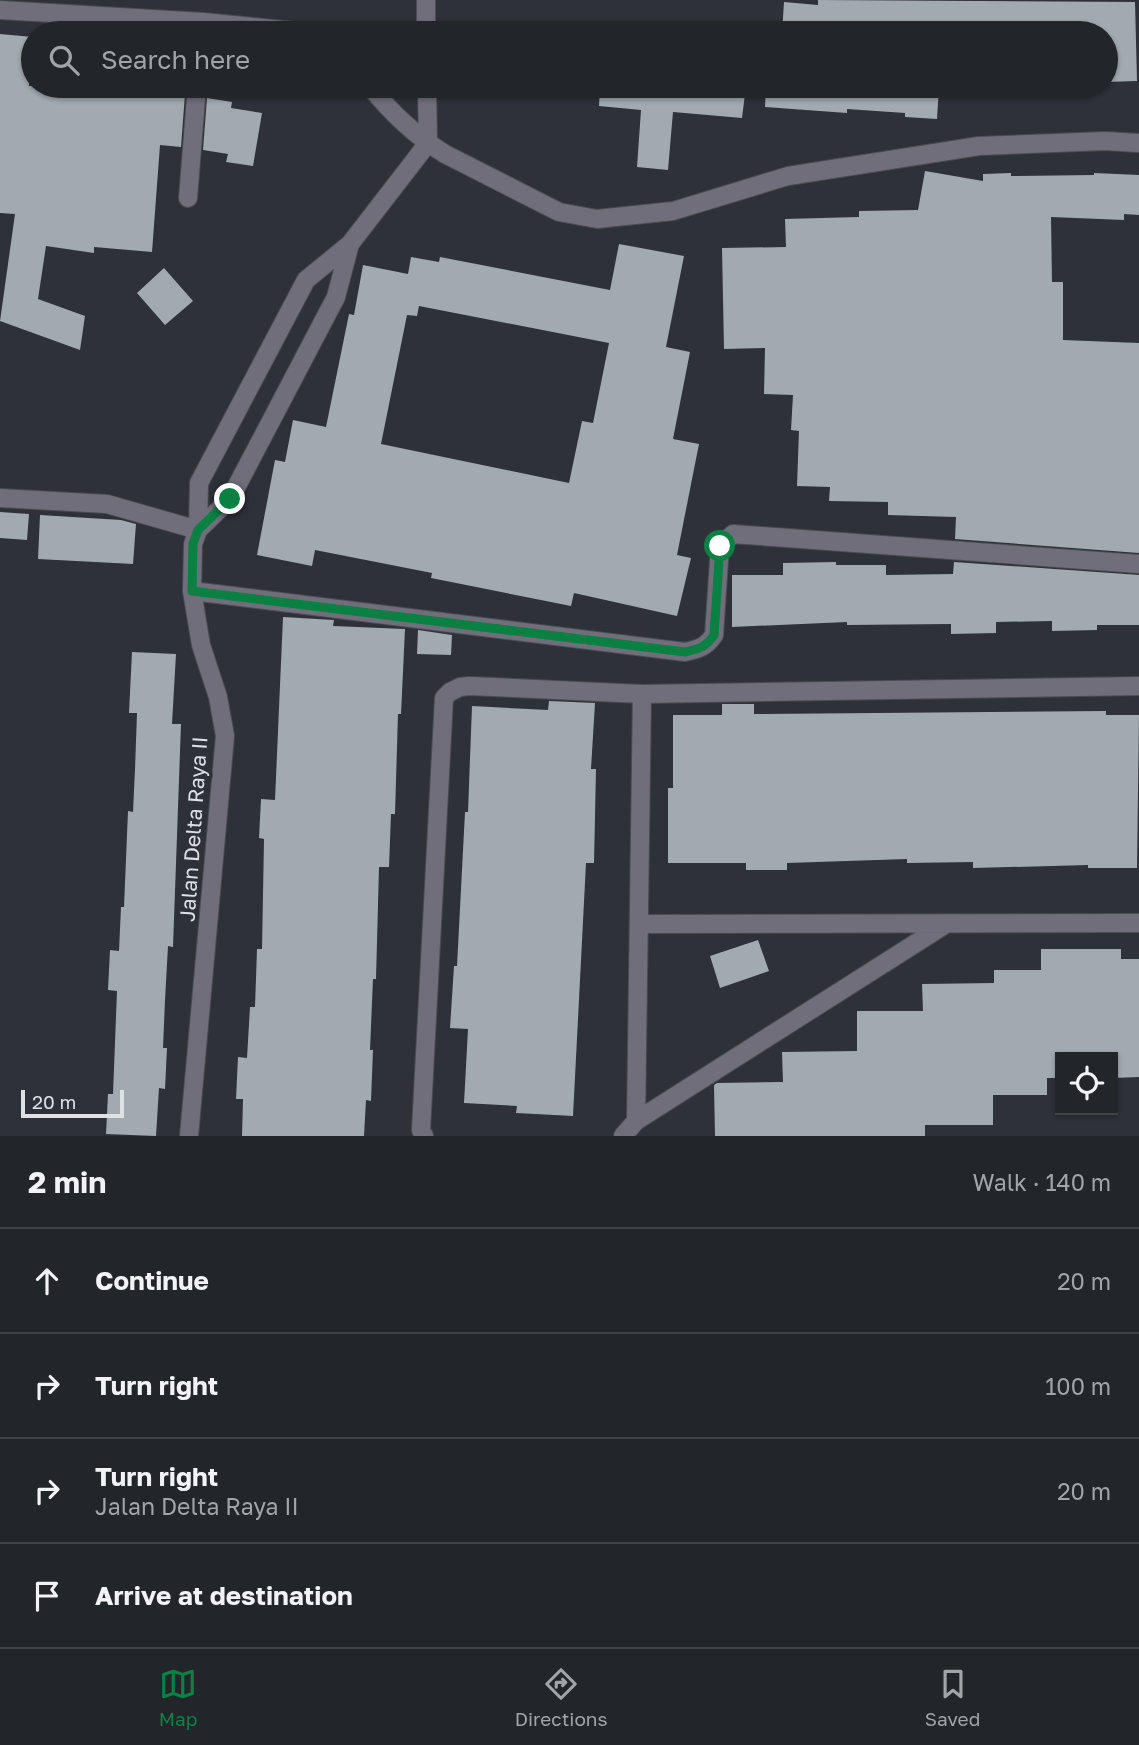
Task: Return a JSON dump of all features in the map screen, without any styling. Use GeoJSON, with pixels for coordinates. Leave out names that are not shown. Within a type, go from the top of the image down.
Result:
{"type":"FeatureCollection","features":[{"type":"Feature","properties":{"kind":"street"},"geometry":{"type":"LineString","coordinates":[[426,0],[426,21]]}},
{"type":"Feature","properties":{"kind":"street"},"geometry":{"type":"LineString","coordinates":[[0,10],[123,21]]}},
{"type":"Feature","properties":{"kind":"street"},"geometry":{"type":"LineString","coordinates":[[188,198],[196,98]]}},
{"type":"Feature","properties":{"kind":"street"},"geometry":{"type":"LineString","coordinates":[[380,98],[397,117],[428,143],[559,212],[597,219],[673,211],[788,176],[979,146],[1105,141],[1139,143]]}},
{"type":"Feature","properties":{"kind":"street"},"geometry":{"type":"LineString","coordinates":[[427,98],[428,143]]}},
{"type":"Feature","properties":{"kind":"street","name":"Jalan Delta Raya II"},"geometry":{"type":"LineString","coordinates":[[189,1136],[225,736],[218,697],[201,645],[192,591],[199,483],[306,280],[350,244],[428,143]]}},
{"type":"Feature","properties":{"kind":"street","name":"Jalan Delta Raya II"},"geometry":{"type":"LineString","coordinates":[[198,530],[230,499],[336,297],[350,244]]}},
{"type":"Feature","properties":{"kind":"street"},"geometry":{"type":"LineString","coordinates":[[0,498],[107,503],[198,530]]}},
{"type":"Feature","properties":{"kind":"street"},"geometry":{"type":"LineString","coordinates":[[192,591],[685,652],[700,649],[709,643],[714,635],[720,546],[733,534],[1139,564]]}},
{"type":"Feature","properties":{"kind":"street"},"geometry":{"type":"LineString","coordinates":[[424,1136],[421,1130],[444,698],[450,692],[470,686],[642,694],[1139,686]]}},
{"type":"Feature","properties":{"kind":"street"},"geometry":{"type":"LineString","coordinates":[[636,1121],[642,694]]}},
{"type":"Feature","properties":{"kind":"street"},"geometry":{"type":"LineString","coordinates":[[623,1136],[636,1121],[946,923]]}},
{"type":"Feature","properties":{"kind":"street"},"geometry":{"type":"LineString","coordinates":[[640,924],[1139,923]]}},
{"type":"Feature","properties":{"kind":"building"},"geometry":{"type":"Polygon","coordinates":[[[818,0],[1135,2],[1137,81],[1118,82],[1118,21],[783,21],[784,2],[818,5],[818,0]]]}},
{"type":"Feature","properties":{"kind":"building"},"geometry":{"type":"Polygon","coordinates":[[[0,34],[21,36],[21,98],[185,98],[181,147],[160,145],[152,252],[94,247],[94,253],[46,246],[38,299],[85,316],[80,350],[0,321],[15,214],[0,213],[0,34]]]}},
{"type":"Feature","properties":{"kind":"building"},"geometry":{"type":"Polygon","coordinates":[[[207,98],[232,102],[231,108],[262,113],[253,166],[226,162],[228,154],[203,150],[207,98]]]}},
{"type":"Feature","properties":{"kind":"building"},"geometry":{"type":"Polygon","coordinates":[[[599,98],[744,98],[742,118],[673,112],[668,170],[637,167],[641,110],[599,106],[599,98]]]}},
{"type":"Feature","properties":{"kind":"building"},"geometry":{"type":"Polygon","coordinates":[[[765,98],[938,98],[937,119],[905,117],[905,113],[847,109],[847,113],[765,107],[765,98]]]}},
{"type":"Feature","properties":{"kind":"building"},"geometry":{"type":"Polygon","coordinates":[[[925,171],[983,181],[983,174],[1139,175],[1139,215],[1124,214],[1124,220],[1051,217],[1052,282],[1063,282],[1063,340],[1139,343],[1139,553],[955,539],[956,517],[888,515],[888,502],[829,501],[830,487],[797,486],[799,431],[791,430],[793,395],[764,394],[765,348],[724,349],[722,248],[786,247],[785,219],[859,217],[859,211],[918,210],[925,171]]]}},
{"type":"Feature","properties":{"kind":"building"},"geometry":{"type":"Polygon","coordinates":[[[619,244],[684,256],[666,347],[690,352],[673,439],[699,444],[677,555],[691,558],[677,616],[574,593],[571,606],[431,578],[432,573],[315,550],[312,566],[257,555],[275,460],[285,462],[293,420],[326,427],[349,314],[354,315],[363,265],[408,274],[411,257],[439,262],[440,257],[610,290],[619,244]],[[419,306],[417,316],[407,315],[381,444],[569,483],[582,421],[593,423],[609,343],[419,306]]]}},
{"type":"Feature","properties":{"kind":"building"},"geometry":{"type":"Polygon","coordinates":[[[164,268],[193,301],[165,325],[137,293],[164,268]]]}},
{"type":"Feature","properties":{"kind":"building"},"geometry":{"type":"Polygon","coordinates":[[[0,512],[29,514],[27,540],[0,538],[0,512]]]}},
{"type":"Feature","properties":{"kind":"building"},"geometry":{"type":"Polygon","coordinates":[[[40,515],[121,520],[136,524],[133,564],[38,559],[40,515]]]}},
{"type":"Feature","properties":{"kind":"building"},"geometry":{"type":"Polygon","coordinates":[[[836,562],[836,565],[886,565],[886,575],[953,574],[954,562],[1139,575],[1139,625],[1097,625],[1097,630],[1052,631],[1052,621],[996,622],[996,633],[951,634],[951,624],[847,625],[847,622],[732,627],[732,575],[783,575],[783,563],[836,562]]]}},
{"type":"Feature","properties":{"kind":"building"},"geometry":{"type":"Polygon","coordinates":[[[283,617],[334,620],[333,626],[405,629],[401,714],[398,714],[395,814],[391,814],[389,867],[379,867],[376,979],[373,979],[370,1050],[373,1050],[371,1101],[366,1100],[364,1136],[242,1136],[243,1099],[236,1099],[238,1057],[247,1058],[250,1007],[255,1007],[257,949],[262,949],[264,839],[259,838],[261,799],[275,800],[283,617]]]}},
{"type":"Feature","properties":{"kind":"building"},"geometry":{"type":"Polygon","coordinates":[[[418,630],[452,635],[451,655],[417,654],[418,630]]]}},
{"type":"Feature","properties":{"kind":"building"},"geometry":{"type":"Polygon","coordinates":[[[132,652],[176,654],[172,724],[181,724],[173,947],[168,946],[165,1000],[165,1089],[159,1088],[156,1136],[106,1134],[108,1094],[113,1094],[117,991],[108,990],[110,950],[119,951],[121,907],[124,907],[128,811],[133,812],[137,713],[129,713],[132,652]]]}},
{"type":"Feature","properties":{"kind":"building"},"geometry":{"type":"Polygon","coordinates":[[[549,701],[595,703],[591,769],[596,769],[594,863],[586,863],[573,1116],[516,1113],[517,1106],[464,1103],[468,1029],[450,1028],[454,966],[457,966],[465,812],[468,812],[472,706],[548,710],[549,701]]]}},
{"type":"Feature","properties":{"kind":"building"},"geometry":{"type":"Polygon","coordinates":[[[722,704],[754,704],[754,714],[1106,711],[1106,715],[1139,715],[1137,868],[1088,868],[1088,865],[973,868],[973,862],[907,863],[907,859],[787,863],[787,870],[746,870],[746,863],[668,863],[668,788],[673,788],[673,715],[722,715],[722,704]]]}},
{"type":"Feature","properties":{"kind":"building"},"geometry":{"type":"Polygon","coordinates":[[[758,940],[769,971],[720,988],[710,956],[758,940]]]}},
{"type":"Feature","properties":{"kind":"building"},"geometry":{"type":"Polygon","coordinates":[[[1041,949],[1121,949],[1121,959],[1139,959],[1139,1077],[1118,1078],[1118,1052],[1055,1052],[1055,1078],[1047,1078],[1047,1095],[993,1095],[993,1125],[925,1125],[925,1136],[715,1136],[714,1085],[783,1082],[782,1052],[857,1051],[857,1011],[923,1011],[922,984],[994,983],[994,970],[1041,970],[1041,949]]]}},
{"type":"Feature","properties":{"kind":"route"},"geometry":{"type":"LineString","coordinates":[[230,499],[198,530],[193,544],[192,591],[685,652],[700,649],[709,643],[714,635],[720,546]]}}]}
